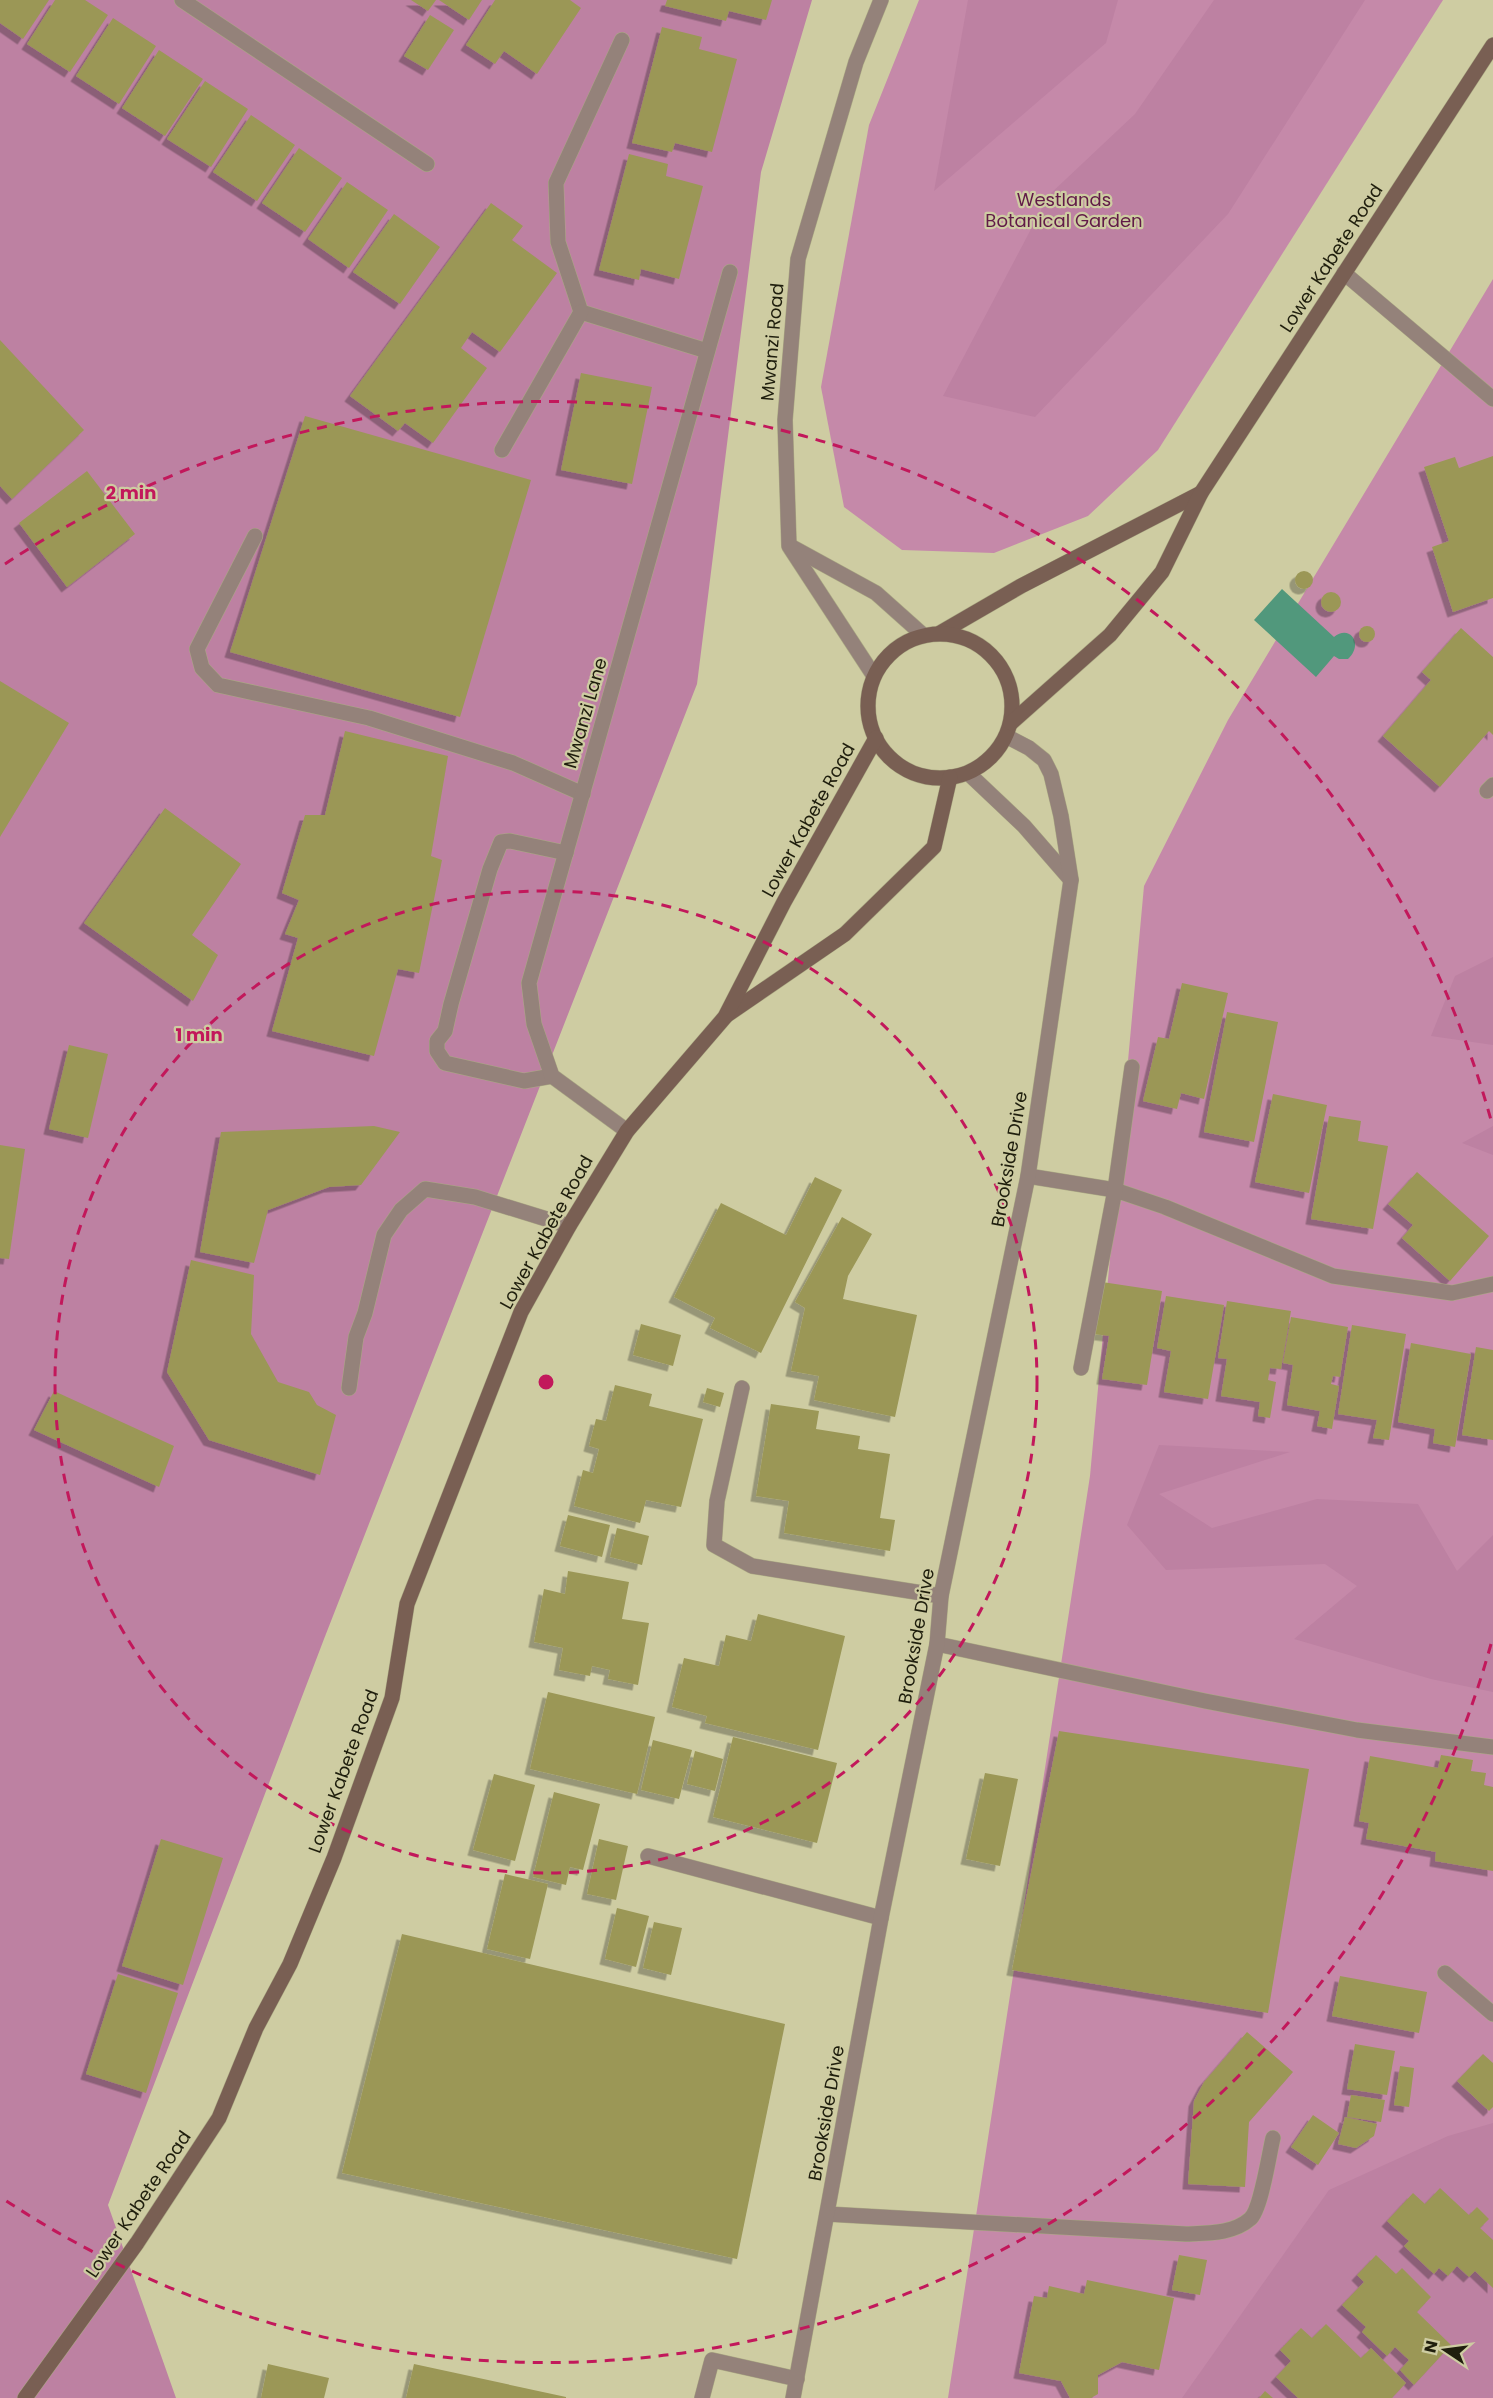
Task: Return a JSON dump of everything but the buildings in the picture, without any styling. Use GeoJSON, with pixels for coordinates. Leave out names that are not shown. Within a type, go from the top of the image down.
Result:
{"type":"FeatureCollection","features":[{"type":"Feature","properties":{"kind":"main road","name":"Lower Kabete Road"},"geometry":{"type":"LineString","coordinates":[[1008,729],[1110,635],[1162,572],[1201,493],[1493,45]]}},
{"type":"Feature","properties":{"kind":"main road","name":"Lower Kabete Road"},"geometry":{"type":"LineString","coordinates":[[940,633],[1022,586],[1201,493]]}},
{"type":"Feature","properties":{"kind":"main road"},"geometry":{"type":"LineString","coordinates":[[940,633],[966,637],[988,651],[1004,671],[1012,697],[1008,729],[990,758],[968,773],[932,778],[915,774],[892,759],[876,738],[870,721],[868,703],[874,676],[886,658],[894,651],[923,635],[940,633]]}},
{"type":"Feature","properties":{"kind":"main road","name":"Lower Kabete Road"},"geometry":{"type":"LineString","coordinates":[[25,2398],[137,2243],[219,2118],[256,2028],[290,1964],[334,1858],[392,1698],[407,1604],[521,1312],[569,1226],[627,1131],[725,1017],[784,902],[876,738]]}},
{"type":"Feature","properties":{"kind":"main road","name":"Lower Kabete Road"},"geometry":{"type":"LineString","coordinates":[[725,1017],[845,934],[934,847],[950,777]]}},
{"type":"Feature","properties":{"kind":"street"},"geometry":{"type":"LineString","coordinates":[[182,0],[427,164]]}},
{"type":"Feature","properties":{"kind":"street","name":"Mwanzi Road"},"geometry":{"type":"LineString","coordinates":[[789,546],[785,420],[798,259],[856,62],[881,0]]}},
{"type":"Feature","properties":{"kind":"street"},"geometry":{"type":"LineString","coordinates":[[502,450],[580,312],[558,242],[556,183],[622,40]]}},
{"type":"Feature","properties":{"kind":"street","name":"Mwanzi Lane"},"geometry":{"type":"LineString","coordinates":[[552,1076],[534,1024],[530,1007],[529,984],[730,272]]}},
{"type":"Feature","properties":{"kind":"street"},"geometry":{"type":"LineString","coordinates":[[1344,273],[1493,399]]}},
{"type":"Feature","properties":{"kind":"street"},"geometry":{"type":"LineString","coordinates":[[580,312],[707,351]]}},
{"type":"Feature","properties":{"kind":"street"},"geometry":{"type":"LineString","coordinates":[[255,536],[196,649],[202,668],[218,685],[369,718],[513,763],[583,794]]}},
{"type":"Feature","properties":{"kind":"street"},"geometry":{"type":"LineString","coordinates":[[789,546],[876,593],[923,635]]}},
{"type":"Feature","properties":{"kind":"street"},"geometry":{"type":"LineString","coordinates":[[789,546],[874,676]]}},
{"type":"Feature","properties":{"kind":"street","name":"Brookside Drive"},"geometry":{"type":"LineString","coordinates":[[793,2398],[881,1918],[937,1644],[941,1596],[1028,1176],[1071,880],[1061,816],[1051,774],[1044,760],[1008,729]]}},
{"type":"Feature","properties":{"kind":"street"},"geometry":{"type":"LineString","coordinates":[[968,773],[1024,826],[1071,880]]}},
{"type":"Feature","properties":{"kind":"street"},"geometry":{"type":"LineString","coordinates":[[566,853],[510,841],[501,842],[486,880],[445,1031],[437,1041],[437,1051],[445,1063],[524,1081],[552,1076],[627,1131]]}},
{"type":"Feature","properties":{"kind":"street"},"geometry":{"type":"LineString","coordinates":[[1081,1368],[1115,1190],[1132,1067]]}},
{"type":"Feature","properties":{"kind":"street"},"geometry":{"type":"LineString","coordinates":[[1028,1176],[1115,1190],[1165,1207],[1333,1276],[1452,1293],[1493,1284]]}},
{"type":"Feature","properties":{"kind":"street"},"geometry":{"type":"LineString","coordinates":[[349,1388],[356,1336],[365,1313],[384,1235],[400,1209],[425,1189],[475,1197],[569,1226]]}},
{"type":"Feature","properties":{"kind":"street"},"geometry":{"type":"LineString","coordinates":[[742,1388],[717,1501],[714,1545],[752,1566],[941,1596]]}},
{"type":"Feature","properties":{"kind":"street"},"geometry":{"type":"LineString","coordinates":[[937,1644],[1204,1701],[1357,1730],[1493,1747]]}},
{"type":"Feature","properties":{"kind":"street"},"geometry":{"type":"LineString","coordinates":[[648,1856],[881,1918]]}},
{"type":"Feature","properties":{"kind":"street"},"geometry":{"type":"LineString","coordinates":[[1445,1973],[1493,2014]]}},
{"type":"Feature","properties":{"kind":"street"},"geometry":{"type":"LineString","coordinates":[[827,2214],[1186,2234],[1216,2232],[1235,2228],[1252,2218],[1260,2198],[1273,2138]]}},
{"type":"Feature","properties":{"kind":"street"},"geometry":{"type":"LineString","coordinates":[[702,2398],[712,2360],[797,2379]]}},
{"type":"Feature","properties":{"kind":"green space"},"geometry":{"type":"Polygon","coordinates":[[[0,0],[812,0],[761,172],[697,684],[324,1639],[108,2205],[176,2398],[0,2398],[0,0]]]}},
{"type":"Feature","properties":{"kind":"green space","name":"Westlands Botanical Garden"},"geometry":{"type":"Polygon","coordinates":[[[919,0],[1443,0],[1158,450],[1088,516],[994,553],[902,550],[844,507],[821,387],[869,125],[919,0]]]}},
{"type":"Feature","properties":{"kind":"green space"},"geometry":{"type":"Polygon","coordinates":[[[968,0],[1118,0],[1106,43],[934,191],[968,0]]]}},
{"type":"Feature","properties":{"kind":"green space"},"geometry":{"type":"Polygon","coordinates":[[[1214,0],[1365,0],[1228,214],[1035,417],[943,396],[1049,195],[1135,114],[1214,0]]]}},
{"type":"Feature","properties":{"kind":"green space"},"geometry":{"type":"Polygon","coordinates":[[[1493,279],[1493,2398],[948,2398],[1090,1476],[1144,886],[1228,720],[1493,279]]]}},
{"type":"Feature","properties":{"kind":"green space"},"geometry":{"type":"Polygon","coordinates":[[[1493,957],[1493,1045],[1431,1036],[1455,976],[1493,957]]]}},
{"type":"Feature","properties":{"kind":"green space"},"geometry":{"type":"Polygon","coordinates":[[[1493,1126],[1493,1155],[1462,1143],[1493,1126]]]}},
{"type":"Feature","properties":{"kind":"green space"},"geometry":{"type":"Polygon","coordinates":[[[1159,1445],[1290,1452],[1159,1494],[1212,1528],[1317,1499],[1418,1504],[1457,1571],[1493,1535],[1493,1692],[1431,1679],[1294,1639],[1357,1586],[1325,1564],[1166,1570],[1127,1525],[1159,1445]]]}},
{"type":"Feature","properties":{"kind":"green space"},"geometry":{"type":"Polygon","coordinates":[[[1493,2123],[1493,2398],[1182,2398],[1329,2190],[1448,2136],[1493,2123]]]}},
{"type":"Feature","properties":{"kind":"shaded area"},"geometry":{"type":"Polygon","coordinates":[[[1282,589],[1334,637],[1345,633],[1350,634],[1355,647],[1348,659],[1339,659],[1334,656],[1316,677],[1254,620],[1282,589]]]}}]}
